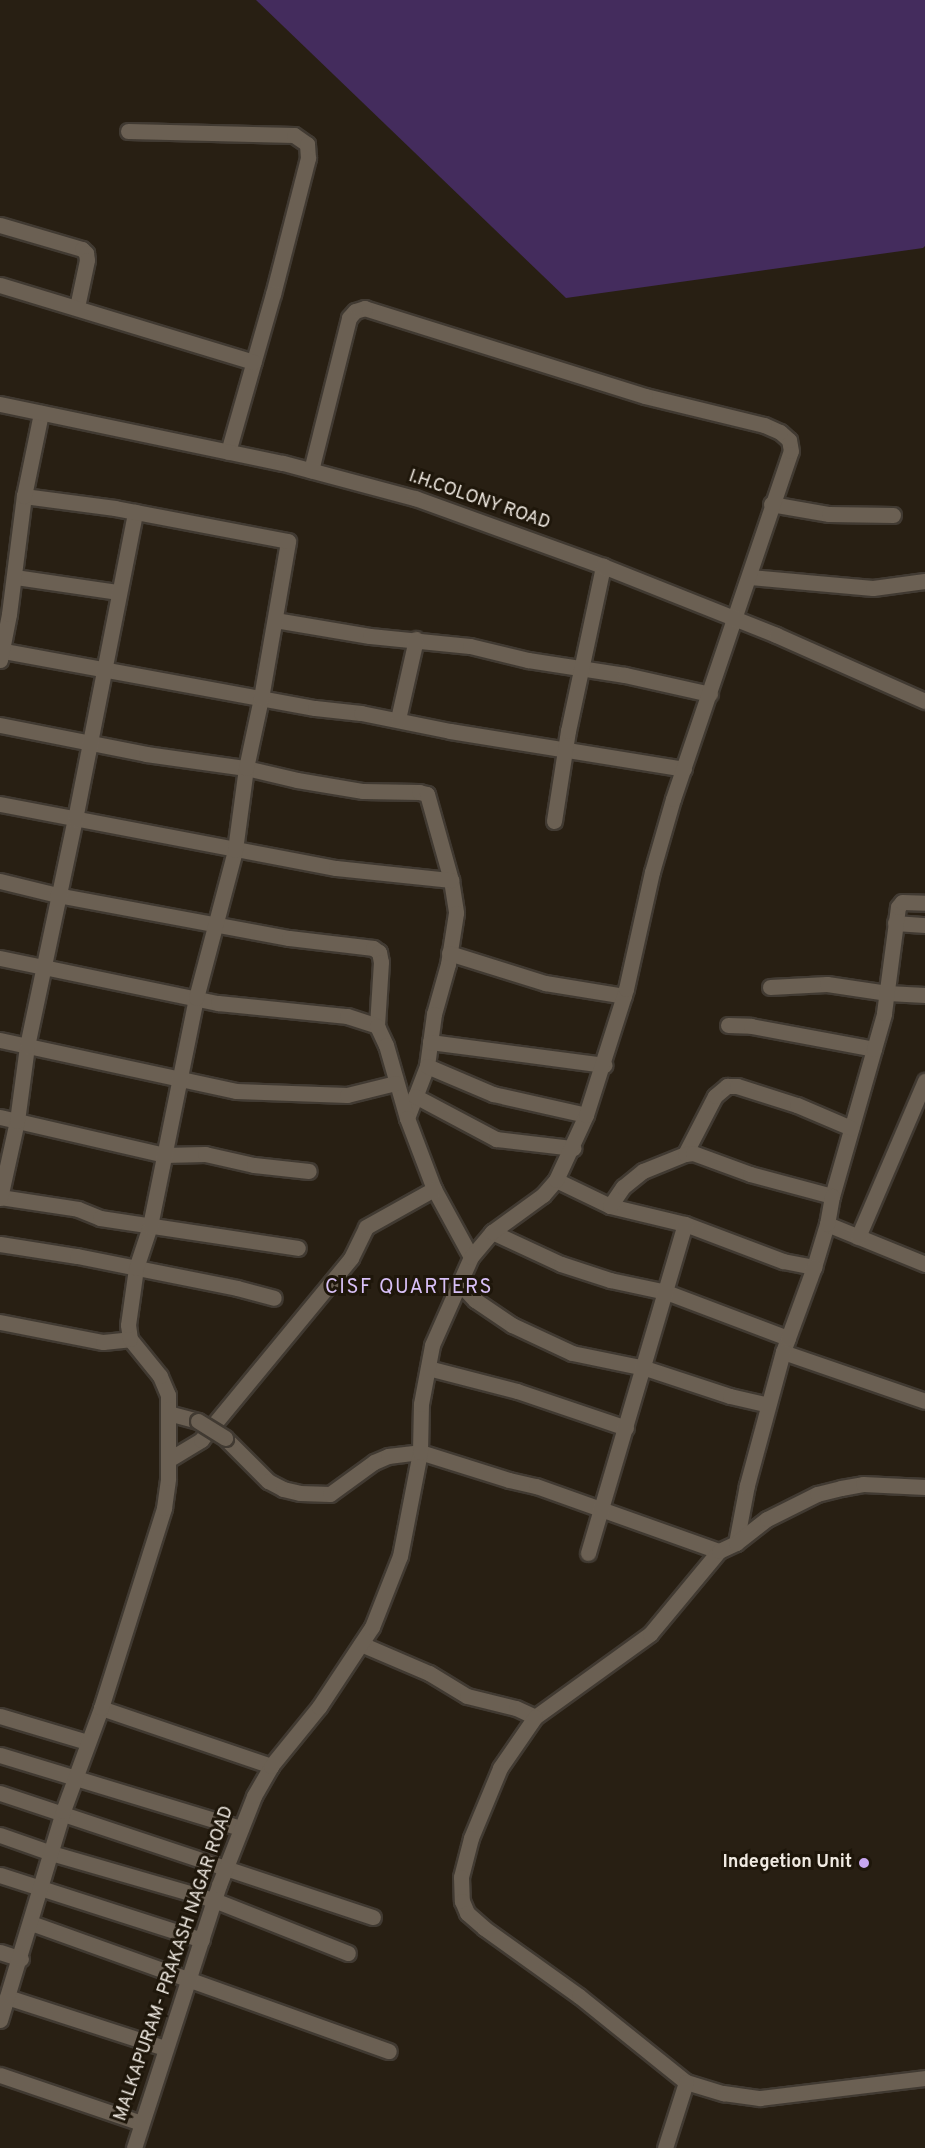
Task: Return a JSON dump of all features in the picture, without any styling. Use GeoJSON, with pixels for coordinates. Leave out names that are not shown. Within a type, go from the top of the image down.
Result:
{"type":"FeatureCollection","features":[{"type":"Feature","properties":{"kind":"street"},"geometry":{"type":"LineString","coordinates":[[128,131],[294,135],[307,144],[308,158],[228,452]]}},
{"type":"Feature","properties":{"kind":"street"},"geometry":{"type":"LineString","coordinates":[[0,225],[82,249],[87,260],[77,307]]}},
{"type":"Feature","properties":{"kind":"street"},"geometry":{"type":"LineString","coordinates":[[0,285],[254,362]]}},
{"type":"Feature","properties":{"kind":"street","name":"MALKAPURAM- PRAKASH NAGAR ROAD"},"geometry":{"type":"LineString","coordinates":[[134,2148],[214,1900],[254,1796],[271,1766],[320,1707],[372,1627],[400,1556],[420,1452],[421,1404],[432,1345],[471,1257],[492,1232],[543,1195],[556,1180],[573,1148],[586,1115],[604,1065],[624,996],[652,872],[695,729],[710,694],[734,618],[750,577],[771,504],[791,451],[789,440],[780,432],[764,425],[645,396],[364,308],[355,310],[349,318],[311,470]]}},
{"type":"Feature","properties":{"kind":"street","name":"I.H.COLONY ROAD"},"geometry":{"type":"LineString","coordinates":[[0,404],[311,470],[415,498],[603,566],[734,618],[925,700]]}},
{"type":"Feature","properties":{"kind":"street"},"geometry":{"type":"LineString","coordinates":[[41,413],[24,496],[15,577],[2,655],[684,769]]}},
{"type":"Feature","properties":{"kind":"street"},"geometry":{"type":"LineString","coordinates":[[0,2020],[21,1959],[62,1815],[101,1708],[164,1508],[168,1478],[166,1385],[130,1340],[128,1325],[136,1268],[150,1226],[196,998],[235,850],[246,768],[261,698],[288,542],[135,512],[24,496]]}},
{"type":"Feature","properties":{"kind":"street"},"geometry":{"type":"LineString","coordinates":[[771,504],[829,514],[893,514]]}},
{"type":"Feature","properties":{"kind":"street"},"geometry":{"type":"LineString","coordinates":[[135,512],[75,819],[57,895],[27,1046],[17,1121],[0,1197],[78,1209],[100,1218],[298,1248]]}},
{"type":"Feature","properties":{"kind":"street"},"geometry":{"type":"LineString","coordinates":[[554,821],[603,566]]}},
{"type":"Feature","properties":{"kind":"street"},"geometry":{"type":"LineString","coordinates":[[15,577],[118,592]]}},
{"type":"Feature","properties":{"kind":"street"},"geometry":{"type":"LineString","coordinates":[[750,577],[873,588],[925,581]]}},
{"type":"Feature","properties":{"kind":"street"},"geometry":{"type":"LineString","coordinates":[[275,620],[370,636],[470,646],[583,669],[625,675],[710,694]]}},
{"type":"Feature","properties":{"kind":"street"},"geometry":{"type":"LineString","coordinates":[[398,720],[416,639]]}},
{"type":"Feature","properties":{"kind":"street"},"geometry":{"type":"LineString","coordinates":[[0,725],[146,754],[246,768],[363,791],[427,794],[451,880],[456,913],[427,1066],[407,1118]]}},
{"type":"Feature","properties":{"kind":"street"},"geometry":{"type":"LineString","coordinates":[[0,804],[336,868],[451,880]]}},
{"type":"Feature","properties":{"kind":"street"},"geometry":{"type":"LineString","coordinates":[[0,881],[57,895],[289,938],[356,945],[379,952],[381,962],[377,1026],[387,1045],[407,1118],[434,1189],[471,1257]]}},
{"type":"Feature","properties":{"kind":"street"},"geometry":{"type":"LineString","coordinates":[[736,1543],[747,1485],[768,1405],[798,1306],[814,1267],[827,1224],[832,1196],[874,1049],[887,993],[897,907],[902,902],[925,903]]}},
{"type":"Feature","properties":{"kind":"street"},"geometry":{"type":"LineString","coordinates":[[895,923],[925,925]]}},
{"type":"Feature","properties":{"kind":"street"},"geometry":{"type":"LineString","coordinates":[[449,953],[545,983],[624,996]]}},
{"type":"Feature","properties":{"kind":"street"},"geometry":{"type":"LineString","coordinates":[[0,958],[196,998],[347,1016],[377,1026]]}},
{"type":"Feature","properties":{"kind":"street"},"geometry":{"type":"LineString","coordinates":[[770,987],[827,984],[887,993],[925,995]]}},
{"type":"Feature","properties":{"kind":"street"},"geometry":{"type":"LineString","coordinates":[[728,1025],[751,1026],[874,1049]]}},
{"type":"Feature","properties":{"kind":"street"},"geometry":{"type":"LineString","coordinates":[[0,1040],[236,1091],[347,1095],[396,1083]]}},
{"type":"Feature","properties":{"kind":"street"},"geometry":{"type":"LineString","coordinates":[[430,1042],[604,1065]]}},
{"type":"Feature","properties":{"kind":"street"},"geometry":{"type":"LineString","coordinates":[[427,1066],[493,1094],[586,1115]]}},
{"type":"Feature","properties":{"kind":"street"},"geometry":{"type":"LineString","coordinates":[[858,1237],[920,1106],[925,1081]]}},
{"type":"Feature","properties":{"kind":"street"},"geometry":{"type":"LineString","coordinates":[[685,1154],[715,1096],[727,1086],[737,1086],[797,1105],[851,1128]]}},
{"type":"Feature","properties":{"kind":"street"},"geometry":{"type":"LineString","coordinates":[[415,1096],[496,1139],[573,1148]]}},
{"type":"Feature","properties":{"kind":"street"},"geometry":{"type":"LineString","coordinates":[[0,1117],[164,1155],[205,1154],[254,1165],[309,1171]]}},
{"type":"Feature","properties":{"kind":"street"},"geometry":{"type":"LineString","coordinates":[[610,1206],[629,1180],[643,1171],[685,1154],[699,1155],[750,1174],[832,1196]]}},
{"type":"Feature","properties":{"kind":"street"},"geometry":{"type":"LineString","coordinates":[[556,1180],[610,1206],[684,1224],[783,1261],[814,1267]]}},
{"type":"Feature","properties":{"kind":"street"},"geometry":{"type":"LineString","coordinates":[[168,1460],[201,1440],[351,1258],[366,1227],[434,1189]]}},
{"type":"Feature","properties":{"kind":"street"},"geometry":{"type":"LineString","coordinates":[[588,1553],[645,1368],[684,1224]]}},
{"type":"Feature","properties":{"kind":"street"},"geometry":{"type":"LineString","coordinates":[[827,1224],[925,1264]]}},
{"type":"Feature","properties":{"kind":"street"},"geometry":{"type":"LineString","coordinates":[[492,1232],[561,1264],[610,1280],[666,1292],[786,1345],[925,1401]]}},
{"type":"Feature","properties":{"kind":"street"},"geometry":{"type":"LineString","coordinates":[[0,1244],[136,1268],[237,1288],[274,1298]]}},
{"type":"Feature","properties":{"kind":"street"},"geometry":{"type":"LineString","coordinates":[[460,1284],[476,1300],[513,1325],[572,1353],[645,1368],[730,1396],[768,1405]]}},
{"type":"Feature","properties":{"kind":"street"},"geometry":{"type":"LineString","coordinates":[[0,1322],[103,1342],[130,1340]]}},
{"type":"Feature","properties":{"kind":"street"},"geometry":{"type":"LineString","coordinates":[[428,1368],[517,1391],[626,1428]]}},
{"type":"Feature","properties":{"kind":"street"},"geometry":{"type":"LineString","coordinates":[[168,1413],[198,1421],[225,1438],[268,1481],[283,1489],[316,1496],[330,1494],[340,1489],[374,1462],[388,1456],[420,1452],[509,1480],[536,1486],[719,1551]]}},
{"type":"Feature","properties":{"kind":"street"},"geometry":{"type":"LineString","coordinates":[[925,1487],[863,1484],[817,1494],[767,1519],[736,1543],[719,1551],[650,1634],[535,1717],[500,1768],[471,1838],[461,1877],[462,1901],[467,1913],[484,1928],[579,1996],[686,2082],[723,2093],[760,2098],[925,2078]]}},
{"type":"Feature","properties":{"kind":"street"},"geometry":{"type":"LineString","coordinates":[[361,1644],[429,1673],[468,1696],[516,1708],[535,1717]]}},
{"type":"Feature","properties":{"kind":"street"},"geometry":{"type":"LineString","coordinates":[[101,1708],[271,1766]]}},
{"type":"Feature","properties":{"kind":"street"},"geometry":{"type":"LineString","coordinates":[[0,1716],[87,1742]]}},
{"type":"Feature","properties":{"kind":"street"},"geometry":{"type":"LineString","coordinates":[[0,1755],[76,1780],[241,1828]]}},
{"type":"Feature","properties":{"kind":"street"},"geometry":{"type":"LineString","coordinates":[[0,1793],[373,1917]]}},
{"type":"Feature","properties":{"kind":"street"},"geometry":{"type":"LineString","coordinates":[[0,1834],[51,1853],[214,1900],[348,1953]]}},
{"type":"Feature","properties":{"kind":"street"},"geometry":{"type":"LineString","coordinates":[[0,1875],[202,1940]]}},
{"type":"Feature","properties":{"kind":"street"},"geometry":{"type":"LineString","coordinates":[[31,1923],[389,2051]]}},
{"type":"Feature","properties":{"kind":"street"},"geometry":{"type":"LineString","coordinates":[[0,1952],[21,1959]]}},
{"type":"Feature","properties":{"kind":"street"},"geometry":{"type":"LineString","coordinates":[[7,1997],[165,2048]]}},
{"type":"Feature","properties":{"kind":"street"},"geometry":{"type":"LineString","coordinates":[[0,2075],[141,2122]]}},
{"type":"Feature","properties":{"kind":"street"},"geometry":{"type":"LineString","coordinates":[[665,2148],[686,2082]]}},
{"type":"Feature","properties":{"kind":"shaded area"},"geometry":{"type":"Polygon","coordinates":[[[256,0],[925,0],[925,246],[566,298],[256,0]]]}},
{"type":"Feature","properties":{"kind":"place","name":"Indegetion Unit"},"geometry":{"type":"Point","coordinates":[864,1863]}},
{"type":"Feature","properties":{"kind":"district","name":"CISF QUARTERS"},"geometry":{"type":"Point","coordinates":[409,1288]}}]}
